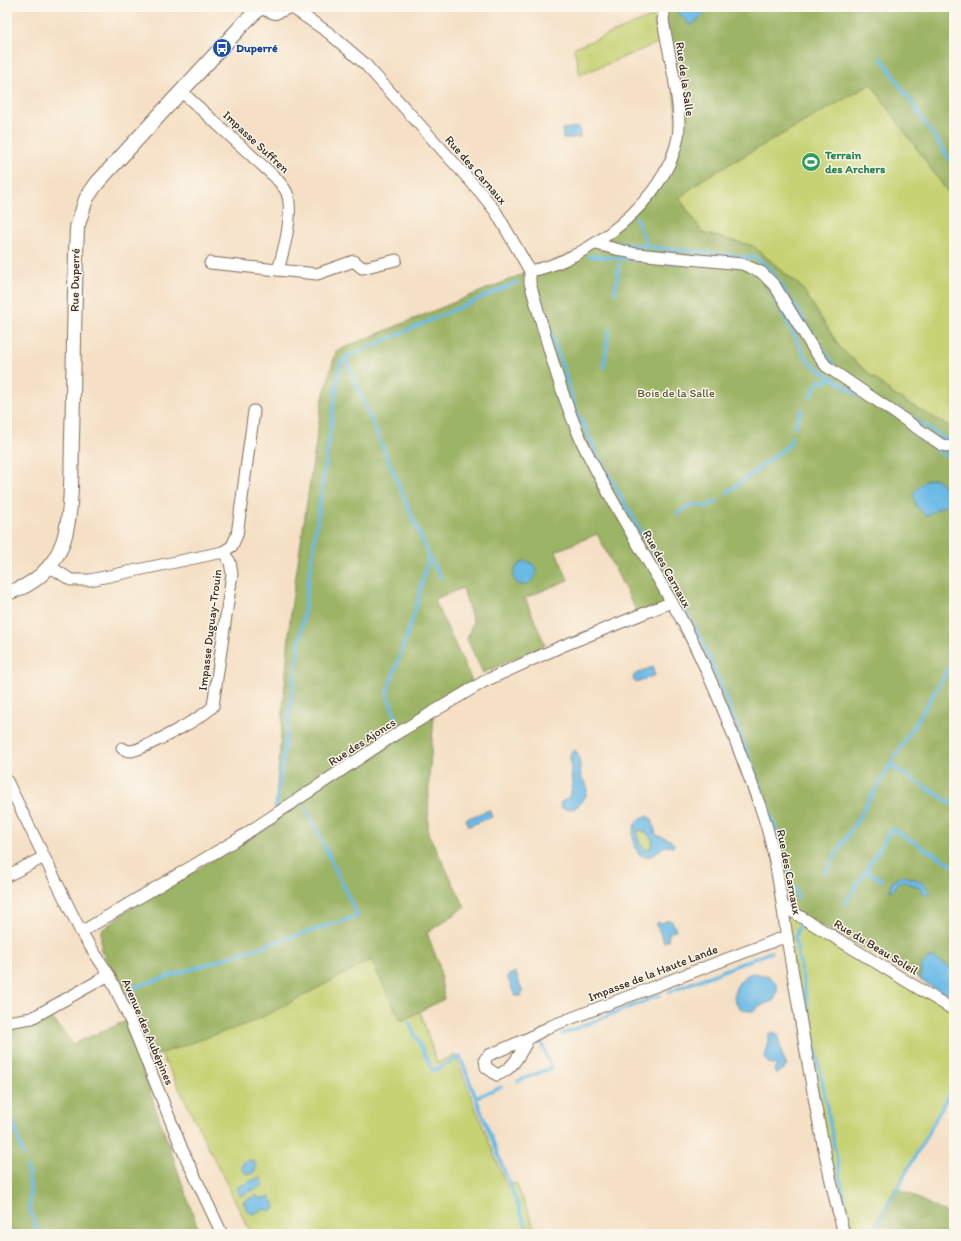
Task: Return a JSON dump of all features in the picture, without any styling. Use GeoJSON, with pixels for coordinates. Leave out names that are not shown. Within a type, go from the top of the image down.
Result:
{"type":"FeatureCollection","features":[{"type":"Feature","properties":{"kind":"street"},"geometry":{"type":"LineString","coordinates":[[261,7],[275,12],[288,7]]}},
{"type":"Feature","properties":{"kind":"street","name":"Rue Duperré"},"geometry":{"type":"LineString","coordinates":[[7,593],[27,586],[36,580],[49,566],[63,543],[68,516],[76,240],[80,214],[86,199],[97,183],[245,22],[261,7]]}},
{"type":"Feature","properties":{"kind":"street","name":"Rue des Carnaux"},"geometry":{"type":"LineString","coordinates":[[291,7],[329,33],[365,64],[496,212],[530,271],[530,283],[558,378],[582,441],[597,472],[672,602],[706,670],[760,808],[772,846],[830,1183],[844,1234]]}},
{"type":"Feature","properties":{"kind":"street","name":"Rue de la Salle"},"geometry":{"type":"LineString","coordinates":[[530,271],[563,260],[596,244],[623,222],[649,194],[668,167],[678,137],[679,111],[663,20],[665,7]]}},
{"type":"Feature","properties":{"kind":"street","name":"Impasse Suffren"},"geometry":{"type":"LineString","coordinates":[[182,92],[276,178],[287,191],[290,203],[286,235],[278,270]]}},
{"type":"Feature","properties":{"kind":"street"},"geometry":{"type":"LineString","coordinates":[[596,244],[636,254],[729,262],[752,267],[768,278],[775,286],[814,350],[826,366],[942,445],[954,448]]}},
{"type":"Feature","properties":{"kind":"street"},"geometry":{"type":"LineString","coordinates":[[210,263],[318,274],[354,261],[362,268],[396,260]]}},
{"type":"Feature","properties":{"kind":"street","name":"Impasse Duguay-Trouin"},"geometry":{"type":"LineString","coordinates":[[49,566],[72,580],[98,580],[223,552],[232,546],[237,535],[254,411]]}},
{"type":"Feature","properties":{"kind":"street","name":"Impasse Duguay-Trouin"},"geometry":{"type":"LineString","coordinates":[[122,748],[131,751],[145,745],[206,714],[213,706],[232,574],[230,562],[223,552]]}},
{"type":"Feature","properties":{"kind":"street","name":"Rue des Ajoncs"},"geometry":{"type":"LineString","coordinates":[[81,932],[238,839],[396,734],[485,681],[560,647],[672,602]]}},
{"type":"Feature","properties":{"kind":"street","name":"Avenue des Aubépines"},"geometry":{"type":"LineString","coordinates":[[7,781],[81,932],[109,975],[136,1032],[182,1149],[222,1234]]}},
{"type":"Feature","properties":{"kind":"street"},"geometry":{"type":"LineString","coordinates":[[7,876],[44,857]]}},
{"type":"Feature","properties":{"kind":"street","name":"Rue du Beau Soleil"},"geometry":{"type":"LineString","coordinates":[[783,906],[954,1010]]}},
{"type":"Feature","properties":{"kind":"street","name":"Impasse de la Haute Lande"},"geometry":{"type":"LineString","coordinates":[[529,1038],[551,1026],[787,936]]}},
{"type":"Feature","properties":{"kind":"street"},"geometry":{"type":"LineString","coordinates":[[7,1022],[32,1018],[109,975]]}},
{"type":"Feature","properties":{"kind":"green space","name":"Bois de la Salle"},"geometry":{"type":"Polygon","coordinates":[[[666,7],[954,7],[954,201],[871,84],[703,179],[679,198],[703,233],[753,246],[802,288],[841,349],[894,395],[954,429],[954,996],[784,906],[770,839],[742,762],[672,602],[639,616],[597,534],[556,551],[568,580],[525,598],[545,645],[483,673],[467,639],[473,622],[463,588],[434,599],[472,681],[435,702],[429,780],[428,833],[465,907],[427,933],[439,965],[444,999],[401,1021],[371,960],[255,1021],[139,1061],[200,1234],[7,1234],[7,1028],[49,1014],[73,1044],[126,1021],[129,997],[101,951],[101,931],[125,912],[274,824],[291,609],[322,401],[336,351],[596,244],[640,205],[678,137],[666,7]]]}},
{"type":"Feature","properties":{"kind":"green space"},"geometry":{"type":"Polygon","coordinates":[[[654,16],[658,43],[580,75],[574,48],[654,16]]]}},
{"type":"Feature","properties":{"kind":"green space"},"geometry":{"type":"Polygon","coordinates":[[[871,84],[954,201],[954,429],[894,395],[841,349],[802,288],[753,246],[703,233],[679,198],[703,179],[871,84]]]}},
{"type":"Feature","properties":{"kind":"green space"},"geometry":{"type":"Polygon","coordinates":[[[637,830],[644,831],[653,841],[650,849],[645,849],[640,844],[637,836],[637,830]]]}},
{"type":"Feature","properties":{"kind":"green space"},"geometry":{"type":"Polygon","coordinates":[[[334,884],[402,1021],[420,1011],[437,1063],[455,1055],[507,1187],[516,1183],[537,1234],[252,1234],[174,1078],[152,1039],[334,884]]]}},
{"type":"Feature","properties":{"kind":"green space"},"geometry":{"type":"Polygon","coordinates":[[[783,906],[954,1011],[954,1088],[869,1234],[844,1234],[783,906]]]}},
{"type":"Feature","properties":{"kind":"green space"},"geometry":{"type":"Polygon","coordinates":[[[896,1187],[954,1217],[954,1234],[869,1234],[896,1187]]]}},
{"type":"Feature","properties":{"kind":"water"},"geometry":{"type":"Polygon","coordinates":[[[682,7],[707,7],[705,13],[692,25],[689,25],[680,15],[679,10],[682,7]]]}},
{"type":"Feature","properties":{"kind":"water"},"geometry":{"type":"Polygon","coordinates":[[[579,127],[580,137],[563,139],[562,129],[579,127]]]}},
{"type":"Feature","properties":{"kind":"water"},"geometry":{"type":"Polygon","coordinates":[[[934,478],[954,496],[954,503],[947,504],[926,516],[916,506],[913,493],[925,481],[934,478]]]}},
{"type":"Feature","properties":{"kind":"water"},"geometry":{"type":"Polygon","coordinates":[[[524,561],[535,566],[537,570],[533,579],[527,584],[523,585],[516,582],[513,577],[516,567],[524,561]]]}},
{"type":"Feature","properties":{"kind":"water"},"geometry":{"type":"Polygon","coordinates":[[[652,667],[655,675],[637,683],[633,680],[634,675],[652,667]]]}},
{"type":"Feature","properties":{"kind":"water"},"geometry":{"type":"Polygon","coordinates":[[[575,750],[579,758],[580,772],[587,789],[582,802],[578,806],[565,809],[561,807],[560,803],[569,797],[572,788],[570,754],[575,750]]]}},
{"type":"Feature","properties":{"kind":"water"},"geometry":{"type":"Polygon","coordinates":[[[489,810],[492,817],[469,826],[466,819],[489,810]]]}},
{"type":"Feature","properties":{"kind":"water"},"geometry":{"type":"Polygon","coordinates":[[[646,816],[652,819],[656,835],[670,840],[674,844],[673,847],[665,846],[656,853],[646,857],[639,854],[634,844],[633,832],[634,827],[640,819],[646,816]],[[638,830],[639,842],[642,847],[647,850],[650,849],[653,841],[643,830],[638,830]]]}},
{"type":"Feature","properties":{"kind":"water"},"geometry":{"type":"Polygon","coordinates":[[[900,876],[919,881],[927,887],[930,896],[927,896],[918,887],[903,881],[899,882],[893,891],[890,890],[892,882],[900,876]]]}},
{"type":"Feature","properties":{"kind":"water"},"geometry":{"type":"Polygon","coordinates":[[[669,920],[672,921],[676,930],[669,933],[668,940],[664,942],[656,924],[658,922],[662,923],[669,920]]]}},
{"type":"Feature","properties":{"kind":"water"},"geometry":{"type":"Polygon","coordinates":[[[929,958],[934,958],[954,970],[952,986],[954,994],[952,995],[946,992],[942,993],[920,980],[921,965],[929,958]]]}},
{"type":"Feature","properties":{"kind":"water"},"geometry":{"type":"Polygon","coordinates":[[[515,972],[523,992],[520,996],[515,996],[507,976],[515,972]]]}},
{"type":"Feature","properties":{"kind":"water"},"geometry":{"type":"Polygon","coordinates":[[[752,973],[769,977],[776,984],[777,989],[773,1001],[759,1006],[754,1011],[745,1010],[739,1007],[735,1002],[734,996],[735,990],[739,983],[744,977],[752,973]]]}},
{"type":"Feature","properties":{"kind":"water"},"geometry":{"type":"Polygon","coordinates":[[[771,1032],[778,1035],[782,1055],[787,1066],[776,1074],[774,1070],[777,1065],[768,1063],[764,1057],[768,1035],[771,1032]]]}},
{"type":"Feature","properties":{"kind":"water"},"geometry":{"type":"Polygon","coordinates":[[[246,1160],[252,1160],[256,1164],[256,1170],[252,1174],[246,1174],[242,1170],[242,1164],[246,1160]]]}},
{"type":"Feature","properties":{"kind":"water"},"geometry":{"type":"Polygon","coordinates":[[[260,1177],[264,1185],[240,1196],[236,1188],[260,1177]]]}},
{"type":"Feature","properties":{"kind":"water"},"geometry":{"type":"Polygon","coordinates":[[[256,1195],[258,1198],[270,1196],[276,1208],[270,1211],[264,1209],[253,1214],[248,1212],[243,1202],[256,1195]]]}},
{"type":"Feature","properties":{"kind":"waterway"},"geometry":{"type":"LineString","coordinates":[[881,57],[954,166]]}},
{"type":"Feature","properties":{"kind":"waterway"},"geometry":{"type":"LineString","coordinates":[[636,217],[647,246]]}},
{"type":"Feature","properties":{"kind":"waterway"},"geometry":{"type":"LineString","coordinates":[[614,243],[756,258],[770,268],[834,366]]}},
{"type":"Feature","properties":{"kind":"waterway"},"geometry":{"type":"LineString","coordinates":[[589,256],[677,263]]}},
{"type":"Feature","properties":{"kind":"waterway"},"geometry":{"type":"LineString","coordinates":[[615,293],[619,264]]}},
{"type":"Feature","properties":{"kind":"waterway"},"geometry":{"type":"LineString","coordinates":[[276,807],[340,363],[345,358],[517,282]]}},
{"type":"Feature","properties":{"kind":"waterway"},"geometry":{"type":"LineString","coordinates":[[770,289],[805,356],[811,364],[863,398]]}},
{"type":"Feature","properties":{"kind":"waterway"},"geometry":{"type":"LineString","coordinates":[[539,294],[576,409],[597,454],[700,637],[719,680],[763,793]]}},
{"type":"Feature","properties":{"kind":"waterway"},"geometry":{"type":"LineString","coordinates":[[604,367],[609,329]]}},
{"type":"Feature","properties":{"kind":"waterway"},"geometry":{"type":"LineString","coordinates":[[345,358],[429,556],[414,615],[387,693],[397,721]]}},
{"type":"Feature","properties":{"kind":"waterway"},"geometry":{"type":"LineString","coordinates":[[810,397],[819,380],[827,382],[831,377]]}},
{"type":"Feature","properties":{"kind":"waterway"},"geometry":{"type":"LineString","coordinates":[[897,408],[943,438],[954,442]]}},
{"type":"Feature","properties":{"kind":"waterway"},"geometry":{"type":"LineString","coordinates":[[795,427],[802,409]]}},
{"type":"Feature","properties":{"kind":"waterway"},"geometry":{"type":"LineString","coordinates":[[911,431],[943,454],[954,457]]}},
{"type":"Feature","properties":{"kind":"waterway"},"geometry":{"type":"LineString","coordinates":[[727,493],[789,445],[792,437]]}},
{"type":"Feature","properties":{"kind":"waterway"},"geometry":{"type":"LineString","coordinates":[[677,514],[692,504],[706,507],[717,501]]}},
{"type":"Feature","properties":{"kind":"waterway"},"geometry":{"type":"LineString","coordinates":[[429,556],[441,578]]}},
{"type":"Feature","properties":{"kind":"waterway"},"geometry":{"type":"LineString","coordinates":[[825,873],[954,660]]}},
{"type":"Feature","properties":{"kind":"waterway"},"geometry":{"type":"LineString","coordinates":[[891,766],[954,805]]}},
{"type":"Feature","properties":{"kind":"waterway"},"geometry":{"type":"LineString","coordinates":[[767,803],[791,876]]}},
{"type":"Feature","properties":{"kind":"waterway"},"geometry":{"type":"LineString","coordinates":[[129,989],[358,916],[306,808]]}},
{"type":"Feature","properties":{"kind":"waterway"},"geometry":{"type":"LineString","coordinates":[[845,904],[892,829],[954,866]]}},
{"type":"Feature","properties":{"kind":"waterway"},"geometry":{"type":"LineString","coordinates":[[866,870],[882,880]]}},
{"type":"Feature","properties":{"kind":"waterway"},"geometry":{"type":"LineString","coordinates":[[794,887],[798,898]]}},
{"type":"Feature","properties":{"kind":"waterway"},"geometry":{"type":"LineString","coordinates":[[798,927],[795,938],[851,1234]]}},
{"type":"Feature","properties":{"kind":"waterway"},"geometry":{"type":"LineString","coordinates":[[669,992],[771,952]]}},
{"type":"Feature","properties":{"kind":"waterway"},"geometry":{"type":"LineString","coordinates":[[562,1034],[660,995]]}},
{"type":"Feature","properties":{"kind":"waterway"},"geometry":{"type":"LineString","coordinates":[[409,1023],[433,1071],[460,1057],[529,1234]]}},
{"type":"Feature","properties":{"kind":"waterway"},"geometry":{"type":"LineString","coordinates":[[518,1081],[551,1068],[541,1042]]}},
{"type":"Feature","properties":{"kind":"waterway"},"geometry":{"type":"LineString","coordinates":[[872,1234],[954,1086]]}},
{"type":"Feature","properties":{"kind":"waterway"},"geometry":{"type":"LineString","coordinates":[[477,1097],[501,1087]]}},
{"type":"Feature","properties":{"kind":"waterway"},"geometry":{"type":"LineString","coordinates":[[7,1103],[12,1118],[7,1120]]}},
{"type":"Feature","properties":{"kind":"waterway"},"geometry":{"type":"LineString","coordinates":[[12,1118],[23,1155]]}},
{"type":"Feature","properties":{"kind":"waterway"},"geometry":{"type":"LineString","coordinates":[[27,1167],[30,1183],[30,1212],[33,1216],[37,1230],[33,1234]]}},
{"type":"Feature","properties":{"kind":"place","name":"Duperré"},"geometry":{"type":"Point","coordinates":[222,48]}},
{"type":"Feature","properties":{"kind":"place","name":"Terrain des Archers"},"geometry":{"type":"Point","coordinates":[811,162]}}]}
